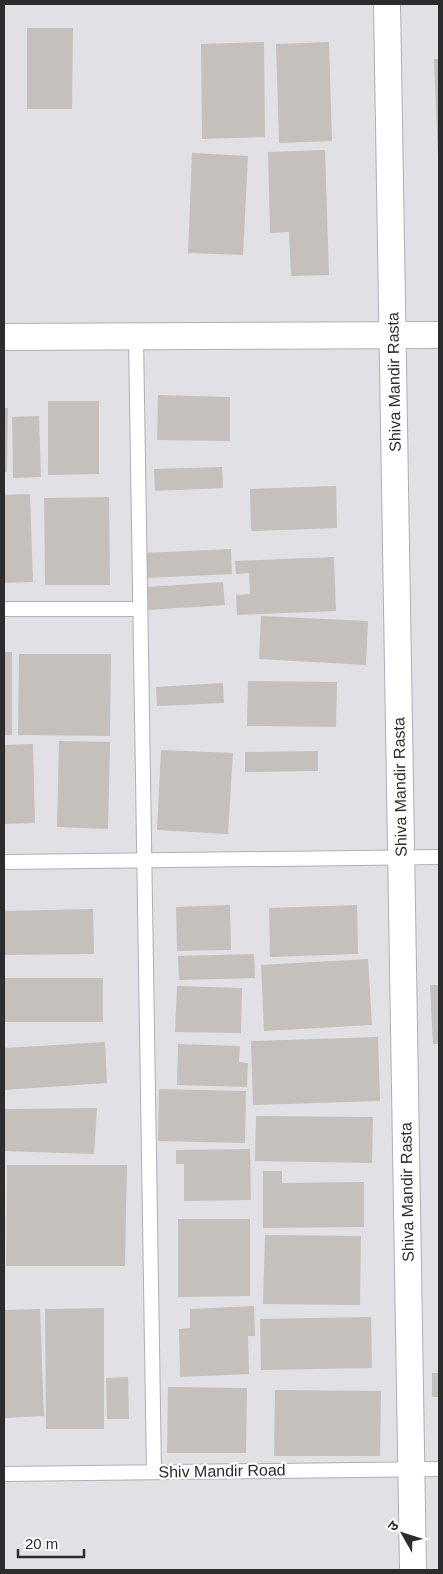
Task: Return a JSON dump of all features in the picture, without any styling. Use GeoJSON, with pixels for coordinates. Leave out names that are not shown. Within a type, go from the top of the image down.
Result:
{"type":"FeatureCollection","features":[{"type":"Feature","properties":{"kind":"street","name":"Shiva Mandir Rasta"},"geometry":{"type":"LineString","coordinates":[[387,4],[414,1570]]}},
{"type":"Feature","properties":{"kind":"street"},"geometry":{"type":"LineString","coordinates":[[4,336],[439,335]]}},
{"type":"Feature","properties":{"kind":"lane"},"geometry":{"type":"LineString","coordinates":[[136,336],[154,1472]]}},
{"type":"Feature","properties":{"kind":"lane"},"geometry":{"type":"LineString","coordinates":[[4,609],[140,609]]}},
{"type":"Feature","properties":{"kind":"lane"},"geometry":{"type":"LineString","coordinates":[[4,862],[439,857]]}},
{"type":"Feature","properties":{"kind":"lane","name":"Shiv Mandir Road"},"geometry":{"type":"LineString","coordinates":[[4,1474],[439,1469]]}},
{"type":"Feature","properties":{"kind":"shaded area"},"geometry":{"type":"Polygon","coordinates":[[[4,4],[439,4],[439,1570],[4,1570],[4,4]]]}},
{"type":"Feature","properties":{"kind":"building"},"geometry":{"type":"Polygon","coordinates":[[[27,28],[73,28],[72,109],[27,109],[27,28]]]}},
{"type":"Feature","properties":{"kind":"building"},"geometry":{"type":"Polygon","coordinates":[[[264,42],[265,137],[202,139],[201,44],[264,42]]]}},
{"type":"Feature","properties":{"kind":"building"},"geometry":{"type":"Polygon","coordinates":[[[329,42],[332,141],[279,143],[276,44],[329,42]]]}},
{"type":"Feature","properties":{"kind":"building"},"geometry":{"type":"Polygon","coordinates":[[[434,59],[439,59],[439,157],[438,157],[434,59]]]}},
{"type":"Feature","properties":{"kind":"building"},"geometry":{"type":"Polygon","coordinates":[[[325,150],[329,275],[291,276],[289,232],[270,233],[268,152],[325,150]]]}},
{"type":"Feature","properties":{"kind":"building"},"geometry":{"type":"Polygon","coordinates":[[[192,153],[248,156],[243,255],[188,253],[192,153]]]}},
{"type":"Feature","properties":{"kind":"building"},"geometry":{"type":"Polygon","coordinates":[[[158,395],[230,397],[230,441],[157,440],[158,395]]]}},
{"type":"Feature","properties":{"kind":"building"},"geometry":{"type":"Polygon","coordinates":[[[48,401],[99,401],[99,474],[48,475],[48,401]]]}},
{"type":"Feature","properties":{"kind":"building"},"geometry":{"type":"Polygon","coordinates":[[[4,408],[8,408],[7,472],[4,472],[4,408]]]}},
{"type":"Feature","properties":{"kind":"building"},"geometry":{"type":"Polygon","coordinates":[[[39,416],[41,477],[13,478],[12,417],[39,416]]]}},
{"type":"Feature","properties":{"kind":"building"},"geometry":{"type":"Polygon","coordinates":[[[222,467],[223,488],[155,491],[154,469],[222,467]]]}},
{"type":"Feature","properties":{"kind":"building"},"geometry":{"type":"Polygon","coordinates":[[[336,486],[337,528],[251,531],[250,489],[336,486]]]}},
{"type":"Feature","properties":{"kind":"building"},"geometry":{"type":"Polygon","coordinates":[[[30,494],[33,582],[4,583],[4,495],[30,494]]]}},
{"type":"Feature","properties":{"kind":"building"},"geometry":{"type":"Polygon","coordinates":[[[109,497],[110,585],[45,585],[44,498],[109,497]]]}},
{"type":"Feature","properties":{"kind":"building"},"geometry":{"type":"Polygon","coordinates":[[[231,549],[232,574],[146,578],[144,553],[231,549]]]}},
{"type":"Feature","properties":{"kind":"building"},"geometry":{"type":"Polygon","coordinates":[[[334,557],[336,611],[237,615],[236,595],[250,594],[249,573],[236,574],[235,561],[334,557]]]}},
{"type":"Feature","properties":{"kind":"building"},"geometry":{"type":"Polygon","coordinates":[[[223,582],[225,605],[148,610],[147,587],[223,582]]]}},
{"type":"Feature","properties":{"kind":"building"},"geometry":{"type":"Polygon","coordinates":[[[261,616],[368,621],[366,665],[259,659],[261,616]]]}},
{"type":"Feature","properties":{"kind":"building"},"geometry":{"type":"Polygon","coordinates":[[[4,652],[12,652],[12,735],[4,735],[4,652]]]}},
{"type":"Feature","properties":{"kind":"building"},"geometry":{"type":"Polygon","coordinates":[[[19,654],[111,654],[110,736],[18,735],[19,654]]]}},
{"type":"Feature","properties":{"kind":"building"},"geometry":{"type":"Polygon","coordinates":[[[248,681],[337,682],[336,727],[247,726],[248,681]]]}},
{"type":"Feature","properties":{"kind":"building"},"geometry":{"type":"Polygon","coordinates":[[[223,683],[224,703],[157,706],[156,687],[223,683]]]}},
{"type":"Feature","properties":{"kind":"building"},"geometry":{"type":"Polygon","coordinates":[[[59,741],[110,742],[108,829],[57,827],[59,741]]]}},
{"type":"Feature","properties":{"kind":"building"},"geometry":{"type":"Polygon","coordinates":[[[33,744],[35,823],[4,824],[4,745],[33,744]]]}},
{"type":"Feature","properties":{"kind":"building"},"geometry":{"type":"Polygon","coordinates":[[[161,750],[233,753],[228,834],[157,830],[161,750]]]}},
{"type":"Feature","properties":{"kind":"building"},"geometry":{"type":"Polygon","coordinates":[[[318,751],[318,771],[245,772],[245,752],[318,751]]]}},
{"type":"Feature","properties":{"kind":"building"},"geometry":{"type":"Polygon","coordinates":[[[230,905],[231,950],[177,951],[176,907],[230,905]]]}},
{"type":"Feature","properties":{"kind":"building"},"geometry":{"type":"Polygon","coordinates":[[[357,905],[358,954],[270,957],[269,908],[357,905]]]}},
{"type":"Feature","properties":{"kind":"building"},"geometry":{"type":"Polygon","coordinates":[[[93,909],[94,954],[4,955],[4,911],[93,909]]]}},
{"type":"Feature","properties":{"kind":"building"},"geometry":{"type":"Polygon","coordinates":[[[254,954],[255,978],[179,980],[178,956],[254,954]]]}},
{"type":"Feature","properties":{"kind":"building"},"geometry":{"type":"Polygon","coordinates":[[[368,959],[372,1025],[264,1031],[261,965],[368,959]]]}},
{"type":"Feature","properties":{"kind":"building"},"geometry":{"type":"Polygon","coordinates":[[[4,978],[103,978],[103,1022],[4,1022],[4,978]]]}},
{"type":"Feature","properties":{"kind":"building"},"geometry":{"type":"Polygon","coordinates":[[[430,985],[439,985],[439,1044],[433,1044],[430,985]]]}},
{"type":"Feature","properties":{"kind":"building"},"geometry":{"type":"Polygon","coordinates":[[[177,986],[242,988],[241,1033],[175,1032],[177,986]]]}},
{"type":"Feature","properties":{"kind":"building"},"geometry":{"type":"Polygon","coordinates":[[[378,1037],[380,1101],[253,1105],[251,1041],[378,1037]]]}},
{"type":"Feature","properties":{"kind":"building"},"geometry":{"type":"Polygon","coordinates":[[[105,1042],[107,1083],[4,1090],[4,1048],[105,1042]]]}},
{"type":"Feature","properties":{"kind":"building"},"geometry":{"type":"Polygon","coordinates":[[[178,1044],[240,1046],[239,1062],[248,1063],[247,1087],[177,1085],[178,1044]]]}},
{"type":"Feature","properties":{"kind":"building"},"geometry":{"type":"Polygon","coordinates":[[[159,1089],[246,1091],[245,1143],[158,1141],[159,1089]]]}},
{"type":"Feature","properties":{"kind":"building"},"geometry":{"type":"Polygon","coordinates":[[[97,1108],[94,1154],[4,1151],[4,1109],[97,1108]]]}},
{"type":"Feature","properties":{"kind":"building"},"geometry":{"type":"Polygon","coordinates":[[[256,1116],[373,1117],[372,1163],[255,1161],[256,1116]]]}},
{"type":"Feature","properties":{"kind":"building"},"geometry":{"type":"Polygon","coordinates":[[[250,1149],[251,1200],[184,1201],[184,1164],[176,1164],[176,1150],[250,1149]]]}},
{"type":"Feature","properties":{"kind":"building"},"geometry":{"type":"Polygon","coordinates":[[[7,1165],[127,1165],[125,1266],[6,1266],[7,1165]]]}},
{"type":"Feature","properties":{"kind":"building"},"geometry":{"type":"Polygon","coordinates":[[[263,1171],[282,1171],[282,1183],[364,1182],[364,1227],[263,1228],[263,1171]]]}},
{"type":"Feature","properties":{"kind":"building"},"geometry":{"type":"Polygon","coordinates":[[[178,1219],[250,1219],[250,1296],[178,1297],[178,1219]]]}},
{"type":"Feature","properties":{"kind":"building"},"geometry":{"type":"Polygon","coordinates":[[[265,1235],[361,1236],[360,1305],[263,1304],[265,1235]]]}},
{"type":"Feature","properties":{"kind":"building"},"geometry":{"type":"Polygon","coordinates":[[[254,1306],[255,1336],[248,1336],[249,1374],[180,1377],[179,1329],[190,1328],[190,1309],[254,1306]]]}},
{"type":"Feature","properties":{"kind":"building"},"geometry":{"type":"Polygon","coordinates":[[[104,1308],[104,1429],[46,1429],[45,1309],[104,1308]]]}},
{"type":"Feature","properties":{"kind":"building"},"geometry":{"type":"Polygon","coordinates":[[[40,1309],[44,1416],[4,1418],[4,1310],[40,1309]]]}},
{"type":"Feature","properties":{"kind":"building"},"geometry":{"type":"Polygon","coordinates":[[[371,1317],[372,1368],[261,1370],[260,1319],[371,1317]]]}},
{"type":"Feature","properties":{"kind":"building"},"geometry":{"type":"Polygon","coordinates":[[[432,1373],[439,1373],[439,1397],[432,1397],[432,1373]]]}},
{"type":"Feature","properties":{"kind":"building"},"geometry":{"type":"Polygon","coordinates":[[[128,1377],[129,1419],[107,1419],[106,1378],[128,1377]]]}},
{"type":"Feature","properties":{"kind":"building"},"geometry":{"type":"Polygon","coordinates":[[[168,1387],[247,1388],[246,1453],[167,1453],[168,1387]]]}},
{"type":"Feature","properties":{"kind":"building"},"geometry":{"type":"Polygon","coordinates":[[[275,1390],[381,1391],[380,1456],[274,1456],[275,1390]]]}}]}
